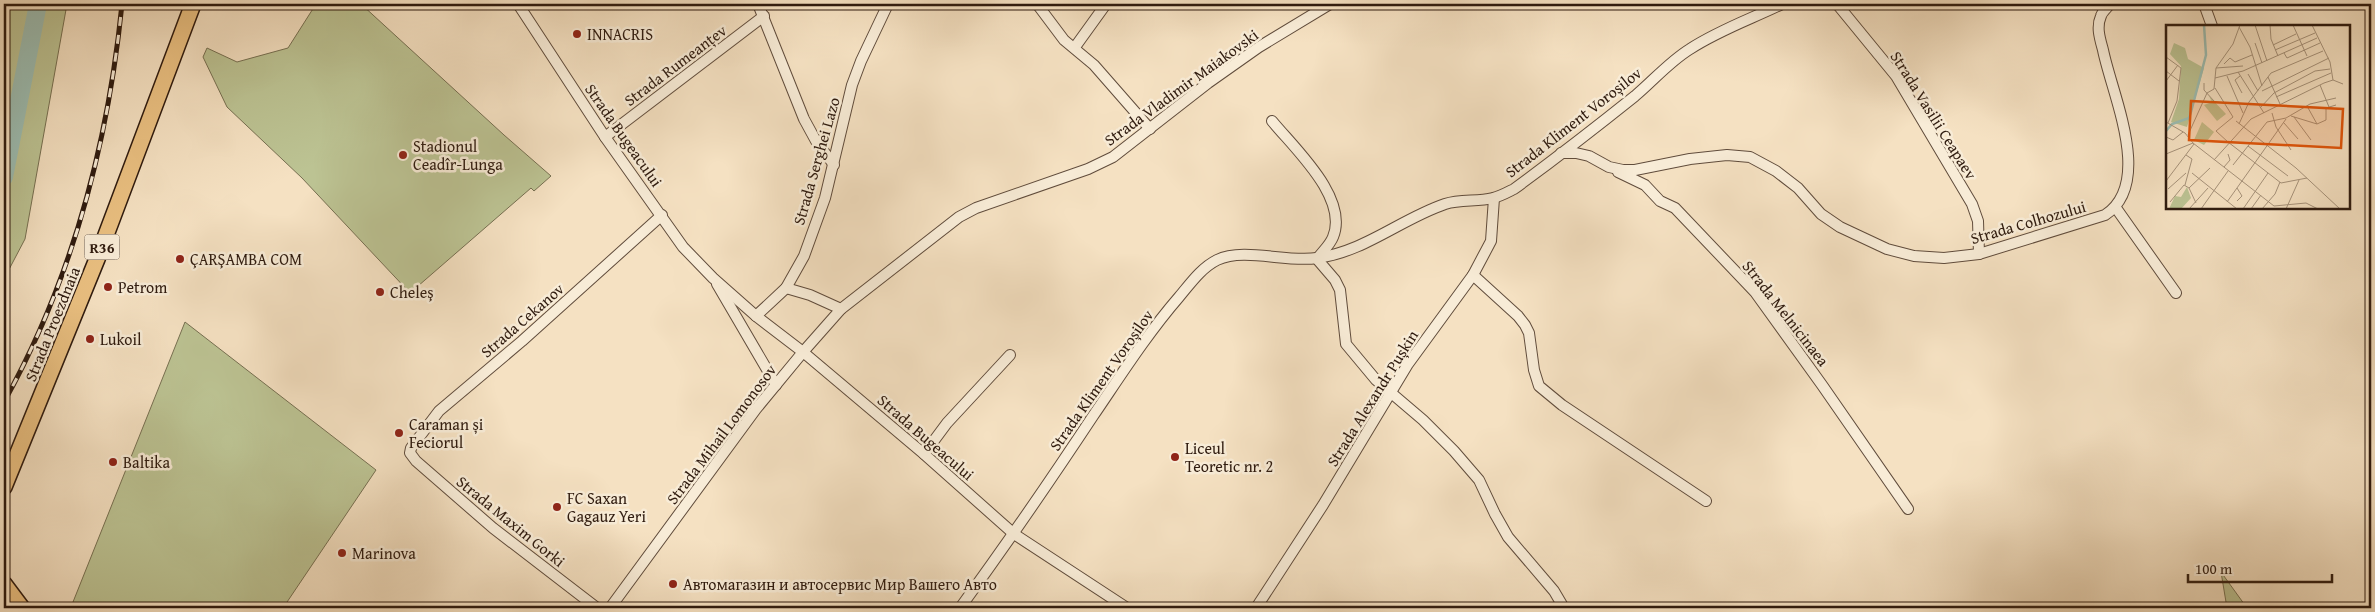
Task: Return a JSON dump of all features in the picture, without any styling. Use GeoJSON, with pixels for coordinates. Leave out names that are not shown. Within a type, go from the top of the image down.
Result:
{"type":"FeatureCollection","features":[{"type":"Feature","properties":{"kind":"main road","name":"Strada Proezdnaia"},"geometry":{"type":"LineString","coordinates":[[4,487],[97,259],[193,4]]}},
{"type":"Feature","properties":{"kind":"main road"},"geometry":{"type":"LineString","coordinates":[[4,584],[22,608]]}},
{"type":"Feature","properties":{"kind":"street","name":"Strada Bugeacului"},"geometry":{"type":"LineString","coordinates":[[518,4],[605,137],[684,247],[713,278],[756,316],[924,454],[1014,534],[1127,608]]}},
{"type":"Feature","properties":{"kind":"street"},"geometry":{"type":"LineString","coordinates":[[758,4],[804,119],[816,141],[834,165]]}},
{"type":"Feature","properties":{"kind":"street","name":"Strada Serghei Lazo"},"geometry":{"type":"LineString","coordinates":[[756,316],[786,288],[804,256],[825,198],[852,85],[861,61],[888,4]]}},
{"type":"Feature","properties":{"kind":"street"},"geometry":{"type":"LineString","coordinates":[[1036,4],[1064,40],[1076,47],[1094,65],[1150,129]]}},
{"type":"Feature","properties":{"kind":"street"},"geometry":{"type":"LineString","coordinates":[[1076,47],[1106,4]]}},
{"type":"Feature","properties":{"kind":"street","name":"Strada Vladimir Maiakovski"},"geometry":{"type":"LineString","coordinates":[[802,352],[841,309],[959,217],[976,208],[1088,169],[1113,157],[1208,83],[1259,47],[1330,4]]}},
{"type":"Feature","properties":{"kind":"street","name":"Strada Kliment Voroșilov"},"geometry":{"type":"LineString","coordinates":[[960,608],[1014,534],[1153,328],[1201,271],[1217,260],[1236,255],[1317,259],[1339,254],[1371,241],[1419,214],[1447,204],[1494,198],[1514,189],[1600,124],[1639,92],[1665,66],[1723,29],[1782,4]]}},
{"type":"Feature","properties":{"kind":"street","name":"Strada Vasilii Ceapaev"},"geometry":{"type":"LineString","coordinates":[[1837,4],[1896,76],[1972,204],[1978,221],[1979,254]]}},
{"type":"Feature","properties":{"kind":"street"},"geometry":{"type":"LineString","coordinates":[[2110,4],[2101,16],[2098,30],[2124,130],[2129,170],[2126,191],[2116,208],[2176,293]]}},
{"type":"Feature","properties":{"kind":"street"},"geometry":{"type":"LineString","coordinates":[[2204,4],[2212,25]]}},
{"type":"Feature","properties":{"kind":"street","name":"Strada Rumeanțev"},"geometry":{"type":"LineString","coordinates":[[605,137],[764,16]]}},
{"type":"Feature","properties":{"kind":"street"},"geometry":{"type":"LineString","coordinates":[[1272,121],[1322,181],[1334,205],[1337,220],[1333,238],[1317,259],[1335,280],[1340,290],[1346,344],[1376,380],[1423,420],[1454,451],[1479,480],[1508,536],[1554,591],[1564,608]]}},
{"type":"Feature","properties":{"kind":"street","name":"Strada Colhozului"},"geometry":{"type":"LineString","coordinates":[[1562,153],[1576,153],[1589,156],[1609,167],[1623,170],[1635,170],[1690,158],[1727,155],[1750,158],[1776,171],[1798,188],[1821,214],[1840,226],[1887,249],[1914,256],[1944,258],[1979,254],[2105,215],[2116,208]]}},
{"type":"Feature","properties":{"kind":"street","name":"Strada Melnicinaea"},"geometry":{"type":"LineString","coordinates":[[1609,167],[1645,185],[1660,201],[1675,208],[1755,292],[1908,509]]}},
{"type":"Feature","properties":{"kind":"street","name":"Strada Alexandr Pușkin"},"geometry":{"type":"LineString","coordinates":[[1256,608],[1323,505],[1408,364],[1473,276],[1490,241],[1494,198]]}},
{"type":"Feature","properties":{"kind":"street","name":"Strada Cekanov"},"geometry":{"type":"LineString","coordinates":[[410,453],[410,448],[439,411],[522,341],[662,216]]}},
{"type":"Feature","properties":{"kind":"street"},"geometry":{"type":"LineString","coordinates":[[1473,276],[1518,316],[1525,325],[1529,333],[1534,370],[1539,386],[1562,405],[1706,501]]}},
{"type":"Feature","properties":{"kind":"street","name":"Strada Bugeacului"},"geometry":{"type":"LineString","coordinates":[[713,278],[776,385]]}},
{"type":"Feature","properties":{"kind":"street"},"geometry":{"type":"LineString","coordinates":[[786,288],[810,295],[841,309]]}},
{"type":"Feature","properties":{"kind":"street","name":"Strada Mihail Lomonosov"},"geometry":{"type":"LineString","coordinates":[[610,608],[802,352]]}},
{"type":"Feature","properties":{"kind":"street"},"geometry":{"type":"LineString","coordinates":[[924,454],[947,423],[1010,356]]}},
{"type":"Feature","properties":{"kind":"street","name":"Strada Maxim Gorki"},"geometry":{"type":"LineString","coordinates":[[410,453],[416,461],[493,528],[597,608]]}},
{"type":"Feature","properties":{"kind":"green space"},"geometry":{"type":"Polygon","coordinates":[[[4,4],[67,4],[25,239],[4,279],[4,4]]]}},
{"type":"Feature","properties":{"kind":"green space","name":"Stadionul Ceadîr-Lunga"},"geometry":{"type":"Polygon","coordinates":[[[316,4],[361,4],[551,176],[534,191],[531,188],[410,293],[302,178],[227,107],[203,57],[207,48],[237,62],[288,48],[316,4]]]}},
{"type":"Feature","properties":{"kind":"green space"},"geometry":{"type":"Polygon","coordinates":[[[185,322],[376,470],[283,608],[71,607],[185,322]]]}},
{"type":"Feature","properties":{"kind":"green space"},"geometry":{"type":"Polygon","coordinates":[[[2221,572],[2247,608],[2227,608],[2221,572]]]}},
{"type":"Feature","properties":{"kind":"waterway"},"geometry":{"type":"LineString","coordinates":[[4,177],[38,4]]}},
{"type":"Feature","properties":{"kind":"railway"},"geometry":{"type":"LineString","coordinates":[[4,402],[50,307],[84,209],[97,159],[107,108],[122,4]]}},
{"type":"Feature","properties":{"kind":"place","name":"INNACRIS"},"geometry":{"type":"Point","coordinates":[577,34]}},
{"type":"Feature","properties":{"kind":"place","name":"Stadionul Ceadîr-Lunga"},"geometry":{"type":"Point","coordinates":[403,155]}},
{"type":"Feature","properties":{"kind":"place","name":"ÇARŞAMBA COM"},"geometry":{"type":"Point","coordinates":[180,259]}},
{"type":"Feature","properties":{"kind":"place","name":"Petrom"},"geometry":{"type":"Point","coordinates":[108,287]}},
{"type":"Feature","properties":{"kind":"place","name":"Cheleş"},"geometry":{"type":"Point","coordinates":[380,292]}},
{"type":"Feature","properties":{"kind":"place","name":"Lukoil"},"geometry":{"type":"Point","coordinates":[90,339]}},
{"type":"Feature","properties":{"kind":"place","name":"Caraman și Feciorul"},"geometry":{"type":"Point","coordinates":[399,433]}},
{"type":"Feature","properties":{"kind":"place","name":"Liceul Teoretic nr. 2"},"geometry":{"type":"Point","coordinates":[1175,457]}},
{"type":"Feature","properties":{"kind":"place","name":"Baltika"},"geometry":{"type":"Point","coordinates":[113,462]}},
{"type":"Feature","properties":{"kind":"place","name":"FC Saxan Gagauz Yeri"},"geometry":{"type":"Point","coordinates":[557,507]}},
{"type":"Feature","properties":{"kind":"place","name":"Marinova"},"geometry":{"type":"Point","coordinates":[342,553]}},
{"type":"Feature","properties":{"kind":"place","name":"Автомагазин и автосервис Мир Вашего Авто"},"geometry":{"type":"Point","coordinates":[673,584]}}]}
